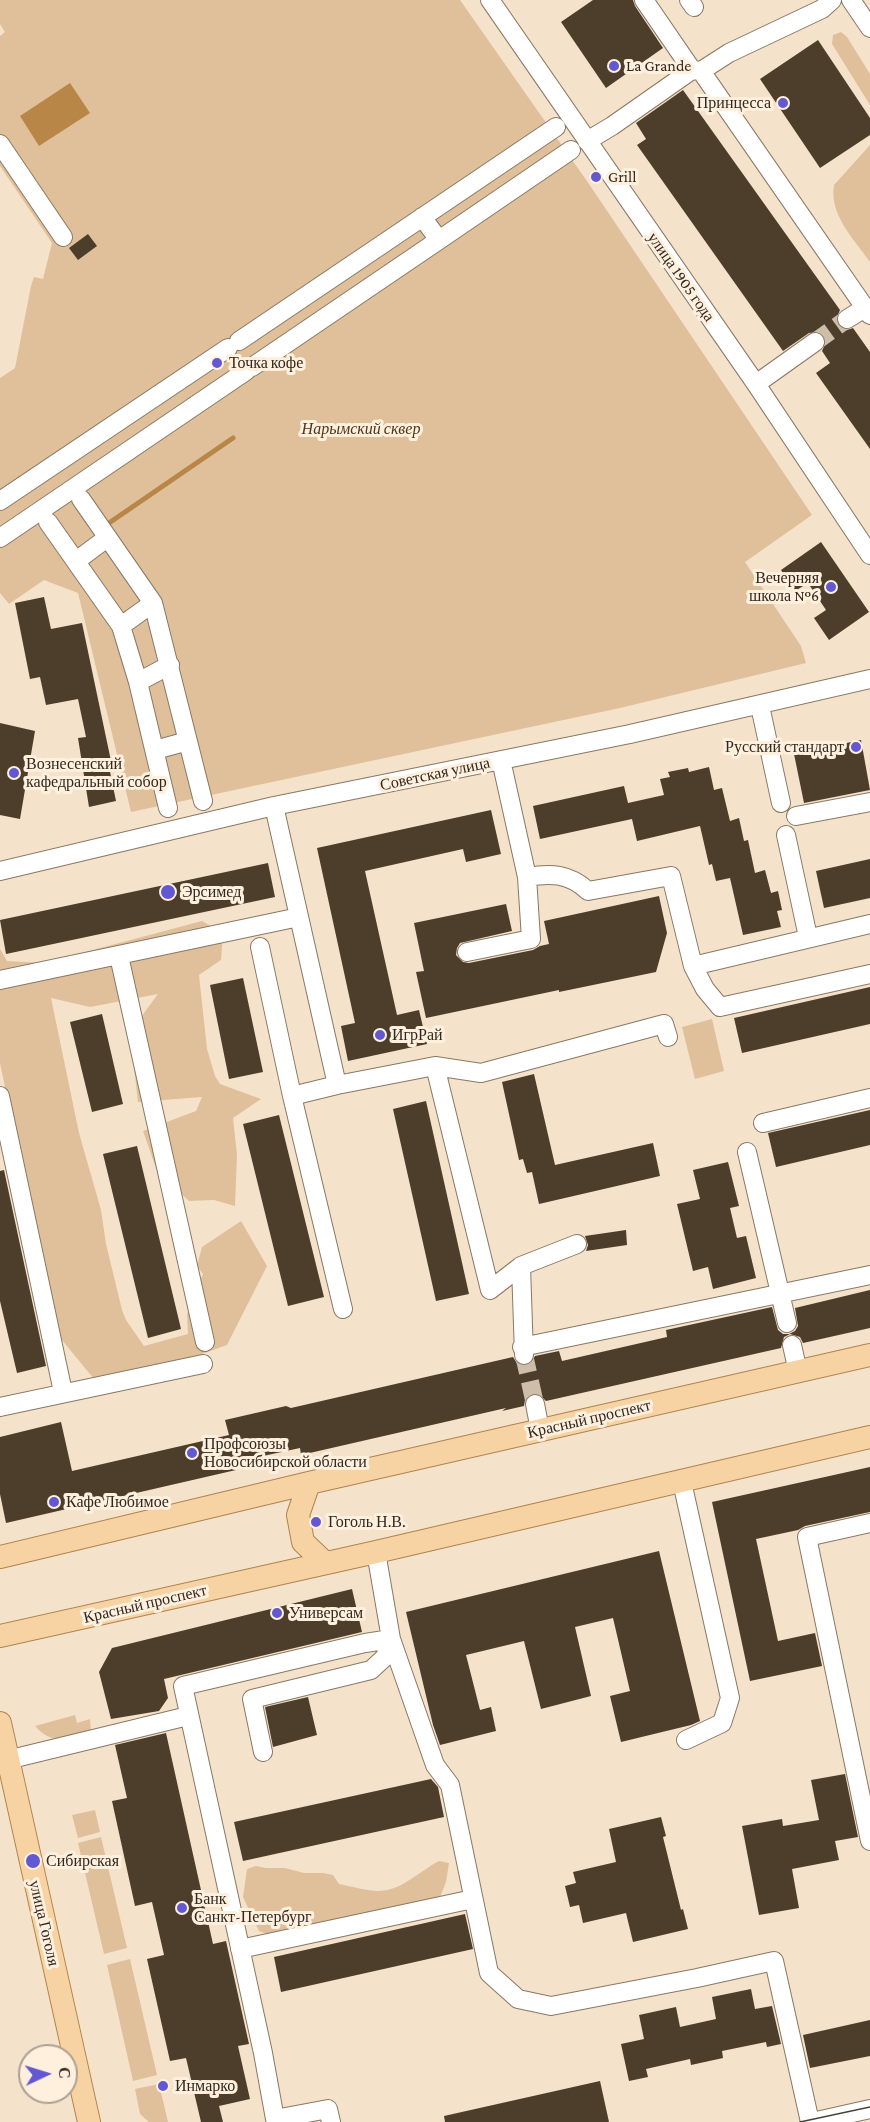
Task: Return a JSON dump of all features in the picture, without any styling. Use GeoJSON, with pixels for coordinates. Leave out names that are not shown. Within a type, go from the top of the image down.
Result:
{"type":"FeatureCollection","features":[{"type":"Feature","properties":{"kind":"main road","name":"Красный проспект"},"geometry":{"type":"LineString","coordinates":[[0,1557],[309,1483],[870,1355]]}},
{"type":"Feature","properties":{"kind":"main road","name":"Красный проспект"},"geometry":{"type":"LineString","coordinates":[[0,1636],[376,1552],[870,1437]]}},
{"type":"Feature","properties":{"kind":"main road"},"geometry":{"type":"LineString","coordinates":[[309,1483],[298,1515],[303,1542],[325,1563]]}},
{"type":"Feature","properties":{"kind":"main road","name":"улица Гоголя"},"geometry":{"type":"LineString","coordinates":[[0,1723],[7,1760],[6,1784],[89,2122]]}},
{"type":"Feature","properties":{"kind":"street","name":"улица 1905 года"},"geometry":{"type":"LineString","coordinates":[[490,0],[579,146],[756,384],[870,555]]}},
{"type":"Feature","properties":{"kind":"street"},"geometry":{"type":"LineString","coordinates":[[644,0],[867,311],[847,319]]}},
{"type":"Feature","properties":{"kind":"street"},"geometry":{"type":"LineString","coordinates":[[851,0],[870,28]]}},
{"type":"Feature","properties":{"kind":"street"},"geometry":{"type":"LineString","coordinates":[[0,538],[579,146],[696,70],[823,3]]}},
{"type":"Feature","properties":{"kind":"street"},"geometry":{"type":"LineString","coordinates":[[0,501],[556,127]]}},
{"type":"Feature","properties":{"kind":"street"},"geometry":{"type":"LineString","coordinates":[[0,144],[63,237]]}},
{"type":"Feature","properties":{"kind":"street"},"geometry":{"type":"LineString","coordinates":[[422,217],[439,240]]}},
{"type":"Feature","properties":{"kind":"street"},"geometry":{"type":"LineString","coordinates":[[351,265],[368,288]]}},
{"type":"Feature","properties":{"kind":"street"},"geometry":{"type":"LineString","coordinates":[[756,384],[815,342]]}},
{"type":"Feature","properties":{"kind":"street"},"geometry":{"type":"LineString","coordinates":[[233,345],[225,357],[229,366],[237,371],[249,369]]}},
{"type":"Feature","properties":{"kind":"street"},"geometry":{"type":"LineString","coordinates":[[159,394],[175,419]]}},
{"type":"Feature","properties":{"kind":"street"},"geometry":{"type":"LineString","coordinates":[[81,499],[153,603],[203,801]]}},
{"type":"Feature","properties":{"kind":"street"},"geometry":{"type":"LineString","coordinates":[[48,522],[121,626],[138,682],[168,808]]}},
{"type":"Feature","properties":{"kind":"street"},"geometry":{"type":"LineString","coordinates":[[76,561],[108,538]]}},
{"type":"Feature","properties":{"kind":"street"},"geometry":{"type":"LineString","coordinates":[[121,626],[153,603]]}},
{"type":"Feature","properties":{"kind":"street"},"geometry":{"type":"LineString","coordinates":[[138,682],[170,665]]}},
{"type":"Feature","properties":{"kind":"street","name":"Советская улица"},"geometry":{"type":"LineString","coordinates":[[0,871],[274,806],[760,706],[870,680]]}},
{"type":"Feature","properties":{"kind":"street"},"geometry":{"type":"LineString","coordinates":[[760,706],[782,803]]}},
{"type":"Feature","properties":{"kind":"street"},"geometry":{"type":"LineString","coordinates":[[155,750],[188,741]]}},
{"type":"Feature","properties":{"kind":"street"},"geometry":{"type":"LineString","coordinates":[[467,952],[531,939],[527,877],[501,760]]}},
{"type":"Feature","properties":{"kind":"street"},"geometry":{"type":"LineString","coordinates":[[796,816],[870,802]]}},
{"type":"Feature","properties":{"kind":"street"},"geometry":{"type":"LineString","coordinates":[[274,806],[337,1085]]}},
{"type":"Feature","properties":{"kind":"street"},"geometry":{"type":"LineString","coordinates":[[786,835],[808,937]]}},
{"type":"Feature","properties":{"kind":"street"},"geometry":{"type":"LineString","coordinates":[[527,877],[547,874],[566,876],[581,884],[588,891],[671,876],[693,966],[705,989],[720,1007],[870,974]]}},
{"type":"Feature","properties":{"kind":"street"},"geometry":{"type":"LineString","coordinates":[[0,980],[299,918]]}},
{"type":"Feature","properties":{"kind":"street"},"geometry":{"type":"LineString","coordinates":[[693,966],[870,924]]}},
{"type":"Feature","properties":{"kind":"street"},"geometry":{"type":"LineString","coordinates":[[260,947],[292,1096],[343,1309]]}},
{"type":"Feature","properties":{"kind":"street"},"geometry":{"type":"LineString","coordinates":[[119,956],[205,1342]]}},
{"type":"Feature","properties":{"kind":"street"},"geometry":{"type":"LineString","coordinates":[[292,1096],[435,1066],[481,1073],[664,1024],[668,1037]]}},
{"type":"Feature","properties":{"kind":"street"},"geometry":{"type":"LineString","coordinates":[[435,1066],[490,1290],[521,1266],[577,1244]]}},
{"type":"Feature","properties":{"kind":"street"},"geometry":{"type":"LineString","coordinates":[[0,1096],[63,1392]]}},
{"type":"Feature","properties":{"kind":"street"},"geometry":{"type":"LineString","coordinates":[[763,1123],[870,1098]]}},
{"type":"Feature","properties":{"kind":"street"},"geometry":{"type":"LineString","coordinates":[[747,1152],[787,1323]]}},
{"type":"Feature","properties":{"kind":"street"},"geometry":{"type":"LineString","coordinates":[[521,1266],[523,1351],[870,1275]]}},
{"type":"Feature","properties":{"kind":"street"},"geometry":{"type":"LineString","coordinates":[[792,1346],[798,1372]]}},
{"type":"Feature","properties":{"kind":"street"},"geometry":{"type":"LineString","coordinates":[[0,1407],[203,1364]]}},
{"type":"Feature","properties":{"kind":"street"},"geometry":{"type":"LineString","coordinates":[[534,1404],[540,1430]]}},
{"type":"Feature","properties":{"kind":"street"},"geometry":{"type":"LineString","coordinates":[[682,1482],[730,1698],[722,1723],[686,1740]]}},
{"type":"Feature","properties":{"kind":"street"},"geometry":{"type":"LineString","coordinates":[[870,1523],[807,1537],[870,1841]]}},
{"type":"Feature","properties":{"kind":"street"},"geometry":{"type":"LineString","coordinates":[[376,1552],[391,1639],[435,1765],[450,1785],[489,1973],[518,1999],[551,2006],[774,1961],[811,2122],[870,2109]]}},
{"type":"Feature","properties":{"kind":"street"},"geometry":{"type":"LineString","coordinates":[[331,2122],[328,2109],[275,2119],[183,1686],[391,1639]]}},
{"type":"Feature","properties":{"kind":"street"},"geometry":{"type":"LineString","coordinates":[[263,1752],[252,1699],[371,1670],[385,1657],[391,1639]]}},
{"type":"Feature","properties":{"kind":"street"},"geometry":{"type":"LineString","coordinates":[[7,1760],[188,1716]]}},
{"type":"Feature","properties":{"kind":"street"},"geometry":{"type":"LineString","coordinates":[[240,1949],[473,1899]]}},
{"type":"Feature","properties":{"kind":"green space","name":"Нарымский сквер"},"geometry":{"type":"Polygon","coordinates":[[[0,0],[460,0],[589,184],[812,515],[745,562],[801,646],[806,663],[620,708],[131,812],[78,593],[44,580],[9,604],[0,593],[0,378],[15,368],[31,286],[34,277],[43,279],[52,243],[0,166],[0,36],[5,32],[0,24],[0,0]]]}},
{"type":"Feature","properties":{"kind":"green space"},"geometry":{"type":"Polygon","coordinates":[[[841,32],[847,37],[870,74],[870,105],[832,44],[833,35],[841,32]]]}},
{"type":"Feature","properties":{"kind":"green space"},"geometry":{"type":"Polygon","coordinates":[[[870,145],[870,262],[844,226],[833,196],[834,185],[870,145]]]}},
{"type":"Feature","properties":{"kind":"green space"},"geometry":{"type":"Polygon","coordinates":[[[202,921],[223,933],[221,960],[199,975],[207,1049],[215,1076],[220,1084],[261,1099],[233,1118],[237,1155],[235,1206],[214,1200],[189,1201],[157,1171],[143,1131],[196,1111],[202,1097],[138,1102],[130,1032],[158,994],[90,1007],[51,998],[79,1133],[101,1210],[106,1244],[122,1310],[126,1320],[144,1346],[188,1334],[187,1314],[203,1274],[197,1266],[202,1247],[241,1221],[267,1266],[227,1345],[188,1359],[94,1379],[62,1340],[16,1139],[0,1063],[0,949],[7,961],[44,963],[202,921]]]}},
{"type":"Feature","properties":{"kind":"green space"},"geometry":{"type":"Polygon","coordinates":[[[712,1019],[724,1071],[695,1079],[682,1027],[712,1019]]]}},
{"type":"Feature","properties":{"kind":"green space"},"geometry":{"type":"Polygon","coordinates":[[[75,1715],[77,1723],[90,1719],[91,1731],[61,1739],[48,1736],[35,1726],[75,1715]]]}},
{"type":"Feature","properties":{"kind":"green space"},"geometry":{"type":"Polygon","coordinates":[[[95,1810],[100,1832],[78,1838],[72,1815],[95,1810]]]}},
{"type":"Feature","properties":{"kind":"green space"},"geometry":{"type":"Polygon","coordinates":[[[101,1837],[127,1948],[104,1954],[78,1843],[101,1837]]]}},
{"type":"Feature","properties":{"kind":"green space"},"geometry":{"type":"Polygon","coordinates":[[[439,1861],[449,1863],[446,1882],[438,1902],[267,1934],[259,1931],[243,1897],[247,1869],[256,1866],[285,1868],[304,1873],[323,1873],[333,1875],[339,1884],[384,1891],[401,1885],[439,1861]]]}},
{"type":"Feature","properties":{"kind":"green space"},"geometry":{"type":"Polygon","coordinates":[[[130,1959],[157,2075],[133,2081],[107,1965],[130,1959]]]}},
{"type":"Feature","properties":{"kind":"green space"},"geometry":{"type":"Polygon","coordinates":[[[159,2084],[168,2122],[149,2122],[140,2114],[135,2089],[159,2084]]]}},
{"type":"Feature","properties":{"kind":"shaded area"},"geometry":{"type":"Polygon","coordinates":[[[70,83],[90,113],[39,146],[20,116],[70,83]]]}},
{"type":"Feature","properties":{"kind":"building","name":"La Grande"},"geometry":{"type":"Polygon","coordinates":[[[593,0],[633,0],[663,48],[606,88],[561,22],[593,0]]]}},
{"type":"Feature","properties":{"kind":"building"},"geometry":{"type":"Polygon","coordinates":[[[818,40],[870,118],[870,135],[820,168],[760,79],[818,40]]]}},
{"type":"Feature","properties":{"kind":"building"},"geometry":{"type":"Polygon","coordinates":[[[683,90],[840,310],[836,319],[838,325],[847,330],[853,328],[870,352],[870,449],[816,373],[830,363],[822,351],[826,342],[824,335],[819,332],[809,333],[783,351],[637,145],[646,139],[636,123],[683,90]]]}},
{"type":"Feature","properties":{"kind":"building"},"geometry":{"type":"Polygon","coordinates":[[[88,234],[97,246],[78,260],[69,248],[88,234]]]}},
{"type":"Feature","properties":{"kind":"building","name":"Вечерняя школа №6"},"geometry":{"type":"Polygon","coordinates":[[[821,542],[869,612],[829,640],[814,618],[826,610],[808,583],[795,591],[781,570],[821,542]]]}},
{"type":"Feature","properties":{"kind":"building"},"geometry":{"type":"Polygon","coordinates":[[[44,597],[51,629],[82,623],[111,761],[108,762],[116,801],[89,807],[78,738],[86,737],[78,699],[46,705],[40,677],[30,679],[15,603],[44,597]]]}},
{"type":"Feature","properties":{"kind":"building","name":"Вознесенский кафедральный собор"},"geometry":{"type":"Polygon","coordinates":[[[0,723],[35,731],[20,819],[0,815],[0,723]]]}},
{"type":"Feature","properties":{"kind":"building"},"geometry":{"type":"Polygon","coordinates":[[[861,740],[870,790],[804,803],[794,754],[861,740]]]}},
{"type":"Feature","properties":{"kind":"building"},"geometry":{"type":"Polygon","coordinates":[[[709,767],[714,790],[722,788],[730,821],[739,818],[744,841],[748,840],[755,873],[765,870],[771,893],[778,891],[782,910],[777,911],[781,927],[743,935],[730,878],[716,881],[712,864],[709,865],[700,826],[637,841],[632,819],[540,839],[533,806],[624,786],[628,803],[664,795],[660,779],[670,777],[668,772],[688,768],[689,772],[709,767]]]}},
{"type":"Feature","properties":{"kind":"building"},"geometry":{"type":"Polygon","coordinates":[[[491,810],[501,854],[466,862],[463,849],[365,871],[397,1015],[419,1010],[427,1044],[348,1061],[341,1026],[355,1023],[317,848],[491,810]]]}},
{"type":"Feature","properties":{"kind":"building"},"geometry":{"type":"Polygon","coordinates":[[[870,859],[870,898],[824,908],[816,871],[870,859]]]}},
{"type":"Feature","properties":{"kind":"building"},"geometry":{"type":"Polygon","coordinates":[[[268,863],[275,897],[6,954],[0,920],[268,863]]]}},
{"type":"Feature","properties":{"kind":"building"},"geometry":{"type":"Polygon","coordinates":[[[659,896],[667,933],[656,972],[426,1018],[416,972],[424,971],[414,923],[506,904],[512,931],[460,943],[456,955],[463,962],[469,963],[533,950],[549,944],[544,921],[659,896]]]}},
{"type":"Feature","properties":{"kind":"building"},"geometry":{"type":"Polygon","coordinates":[[[243,978],[263,1072],[229,1079],[210,985],[243,978]]]}},
{"type":"Feature","properties":{"kind":"building"},"geometry":{"type":"Polygon","coordinates":[[[870,987],[870,1024],[742,1053],[734,1018],[870,987]]]}},
{"type":"Feature","properties":{"kind":"building"},"geometry":{"type":"Polygon","coordinates":[[[102,1014],[123,1104],[92,1112],[70,1022],[102,1014]]]}},
{"type":"Feature","properties":{"kind":"building"},"geometry":{"type":"Polygon","coordinates":[[[534,1074],[555,1165],[653,1143],[660,1176],[539,1204],[532,1172],[527,1173],[523,1159],[519,1160],[502,1082],[534,1074]]]}},
{"type":"Feature","properties":{"kind":"building"},"geometry":{"type":"Polygon","coordinates":[[[426,1101],[469,1294],[436,1301],[393,1109],[426,1101]]]}},
{"type":"Feature","properties":{"kind":"building"},"geometry":{"type":"Polygon","coordinates":[[[870,1110],[870,1145],[776,1167],[768,1133],[870,1110]]]}},
{"type":"Feature","properties":{"kind":"building"},"geometry":{"type":"Polygon","coordinates":[[[279,1115],[324,1297],[288,1306],[243,1124],[279,1115]]]}},
{"type":"Feature","properties":{"kind":"building"},"geometry":{"type":"Polygon","coordinates":[[[137,1146],[181,1329],[148,1338],[103,1154],[137,1146]]]}},
{"type":"Feature","properties":{"kind":"building"},"geometry":{"type":"Polygon","coordinates":[[[728,1162],[739,1206],[730,1208],[737,1238],[746,1236],[756,1278],[713,1289],[708,1267],[693,1271],[677,1204],[700,1199],[693,1170],[728,1162]]]}},
{"type":"Feature","properties":{"kind":"building"},"geometry":{"type":"Polygon","coordinates":[[[4,1170],[46,1366],[17,1373],[0,1301],[0,1171],[4,1170]]]}},
{"type":"Feature","properties":{"kind":"building"},"geometry":{"type":"Polygon","coordinates":[[[626,1230],[627,1245],[586,1251],[588,1245],[585,1236],[626,1230]]]}},
{"type":"Feature","properties":{"kind":"building"},"geometry":{"type":"Polygon","coordinates":[[[870,1290],[870,1328],[803,1343],[800,1337],[790,1334],[784,1337],[781,1348],[546,1401],[539,1394],[532,1393],[525,1400],[524,1406],[502,1411],[506,1408],[301,1455],[300,1448],[249,1459],[250,1464],[236,1467],[236,1470],[6,1523],[0,1494],[0,1437],[61,1422],[72,1471],[229,1435],[225,1420],[286,1406],[291,1408],[513,1357],[518,1365],[525,1366],[530,1364],[535,1356],[559,1351],[562,1361],[667,1337],[666,1330],[772,1307],[778,1330],[783,1334],[789,1334],[798,1326],[795,1308],[870,1290]]]}},
{"type":"Feature","properties":{"kind":"building"},"geometry":{"type":"Polygon","coordinates":[[[870,1467],[870,1512],[756,1539],[778,1641],[815,1633],[822,1666],[750,1681],[712,1502],[870,1467]]]}},
{"type":"Feature","properties":{"kind":"building"},"geometry":{"type":"Polygon","coordinates":[[[659,1551],[700,1721],[621,1742],[610,1696],[630,1691],[613,1618],[575,1627],[591,1696],[541,1709],[524,1641],[466,1655],[480,1710],[491,1707],[496,1731],[440,1745],[433,1725],[406,1612],[659,1551]]]}},
{"type":"Feature","properties":{"kind":"building"},"geometry":{"type":"Polygon","coordinates":[[[352,1589],[362,1632],[164,1679],[168,1698],[159,1711],[111,1719],[99,1672],[112,1648],[352,1589]]]}},
{"type":"Feature","properties":{"kind":"building"},"geometry":{"type":"Polygon","coordinates":[[[308,1697],[317,1735],[273,1747],[265,1707],[308,1697]]]}},
{"type":"Feature","properties":{"kind":"building"},"geometry":{"type":"Polygon","coordinates":[[[166,1733],[213,1944],[226,1941],[249,2044],[238,2046],[250,2099],[219,2106],[223,2122],[201,2122],[186,2058],[170,2061],[147,1959],[164,1955],[152,1902],[135,1906],[112,1801],[127,1798],[115,1745],[166,1733]]]}},
{"type":"Feature","properties":{"kind":"building"},"geometry":{"type":"Polygon","coordinates":[[[845,1774],[858,1837],[835,1841],[839,1860],[792,1869],[799,1908],[759,1915],[742,1826],[782,1819],[783,1826],[819,1820],[811,1780],[845,1774]]]}},
{"type":"Feature","properties":{"kind":"building"},"geometry":{"type":"Polygon","coordinates":[[[431,1779],[438,1787],[444,1817],[243,1861],[234,1822],[431,1779]]]}},
{"type":"Feature","properties":{"kind":"building"},"geometry":{"type":"Polygon","coordinates":[[[661,1817],[666,1836],[663,1837],[688,1929],[633,1942],[626,1913],[583,1923],[579,1905],[570,1907],[565,1886],[576,1883],[573,1872],[616,1862],[609,1829],[661,1817]]]}},
{"type":"Feature","properties":{"kind":"building"},"geometry":{"type":"Polygon","coordinates":[[[465,1914],[473,1949],[281,1992],[274,1957],[465,1914]]]}},
{"type":"Feature","properties":{"kind":"building"},"geometry":{"type":"Polygon","coordinates":[[[751,1989],[755,2009],[772,2006],[781,2044],[767,2047],[766,2042],[722,2051],[723,2058],[691,2065],[690,2059],[646,2069],[648,2077],[629,2081],[621,2044],[644,2039],[639,2015],[676,2007],[680,2027],[716,2019],[712,1997],[751,1989]]]}},
{"type":"Feature","properties":{"kind":"building"},"geometry":{"type":"Polygon","coordinates":[[[870,2020],[870,2056],[810,2068],[803,2035],[870,2020]]]}},
{"type":"Feature","properties":{"kind":"building"},"geometry":{"type":"Polygon","coordinates":[[[600,2081],[609,2122],[445,2122],[444,2116],[600,2081]]]}},
{"type":"Feature","properties":{"kind":"waterway"},"geometry":{"type":"LineString","coordinates":[[109,523],[233,438]]}},
{"type":"Feature","properties":{"kind":"tunnel"},"geometry":{"type":"LineString","coordinates":[[815,342],[847,319]]}},
{"type":"Feature","properties":{"kind":"tunnel"},"geometry":{"type":"LineString","coordinates":[[524,1355],[535,1404]]}},
{"type":"Feature","properties":{"kind":"tram line"},"geometry":{"type":"LineString","coordinates":[[800,2122],[870,2107]]}},
{"type":"Feature","properties":{"kind":"place","name":"La Grande"},"geometry":{"type":"Point","coordinates":[614,66]}},
{"type":"Feature","properties":{"kind":"place","name":"Принцесса"},"geometry":{"type":"Point","coordinates":[783,103]}},
{"type":"Feature","properties":{"kind":"place","name":"Grill"},"geometry":{"type":"Point","coordinates":[596,177]}},
{"type":"Feature","properties":{"kind":"place","name":"Точка кофе"},"geometry":{"type":"Point","coordinates":[217,363]}},
{"type":"Feature","properties":{"kind":"place","name":"Вечерняя школа №6"},"geometry":{"type":"Point","coordinates":[831,587]}},
{"type":"Feature","properties":{"kind":"place","name":"Русский стандарт"},"geometry":{"type":"Point","coordinates":[856,747]}},
{"type":"Feature","properties":{"kind":"place","name":"Вознесенский кафедральный собор"},"geometry":{"type":"Point","coordinates":[14,773]}},
{"type":"Feature","properties":{"kind":"place","name":"Эрсимед"},"geometry":{"type":"Point","coordinates":[168,892]}},
{"type":"Feature","properties":{"kind":"place","name":"ИгрРай"},"geometry":{"type":"Point","coordinates":[380,1035]}},
{"type":"Feature","properties":{"kind":"place","name":"Профсоюзы Новосибирской области"},"geometry":{"type":"Point","coordinates":[192,1453]}},
{"type":"Feature","properties":{"kind":"place","name":"Кафе Любимое"},"geometry":{"type":"Point","coordinates":[54,1502]}},
{"type":"Feature","properties":{"kind":"place","name":"Гоголь Н.В."},"geometry":{"type":"Point","coordinates":[316,1522]}},
{"type":"Feature","properties":{"kind":"place","name":"Универсам"},"geometry":{"type":"Point","coordinates":[277,1613]}},
{"type":"Feature","properties":{"kind":"place","name":"Сибирская"},"geometry":{"type":"Point","coordinates":[33,1861]}},
{"type":"Feature","properties":{"kind":"place","name":"Банк Санкт-Петербург"},"geometry":{"type":"Point","coordinates":[182,1908]}},
{"type":"Feature","properties":{"kind":"place","name":"Инмарко"},"geometry":{"type":"Point","coordinates":[163,2086]}}]}
